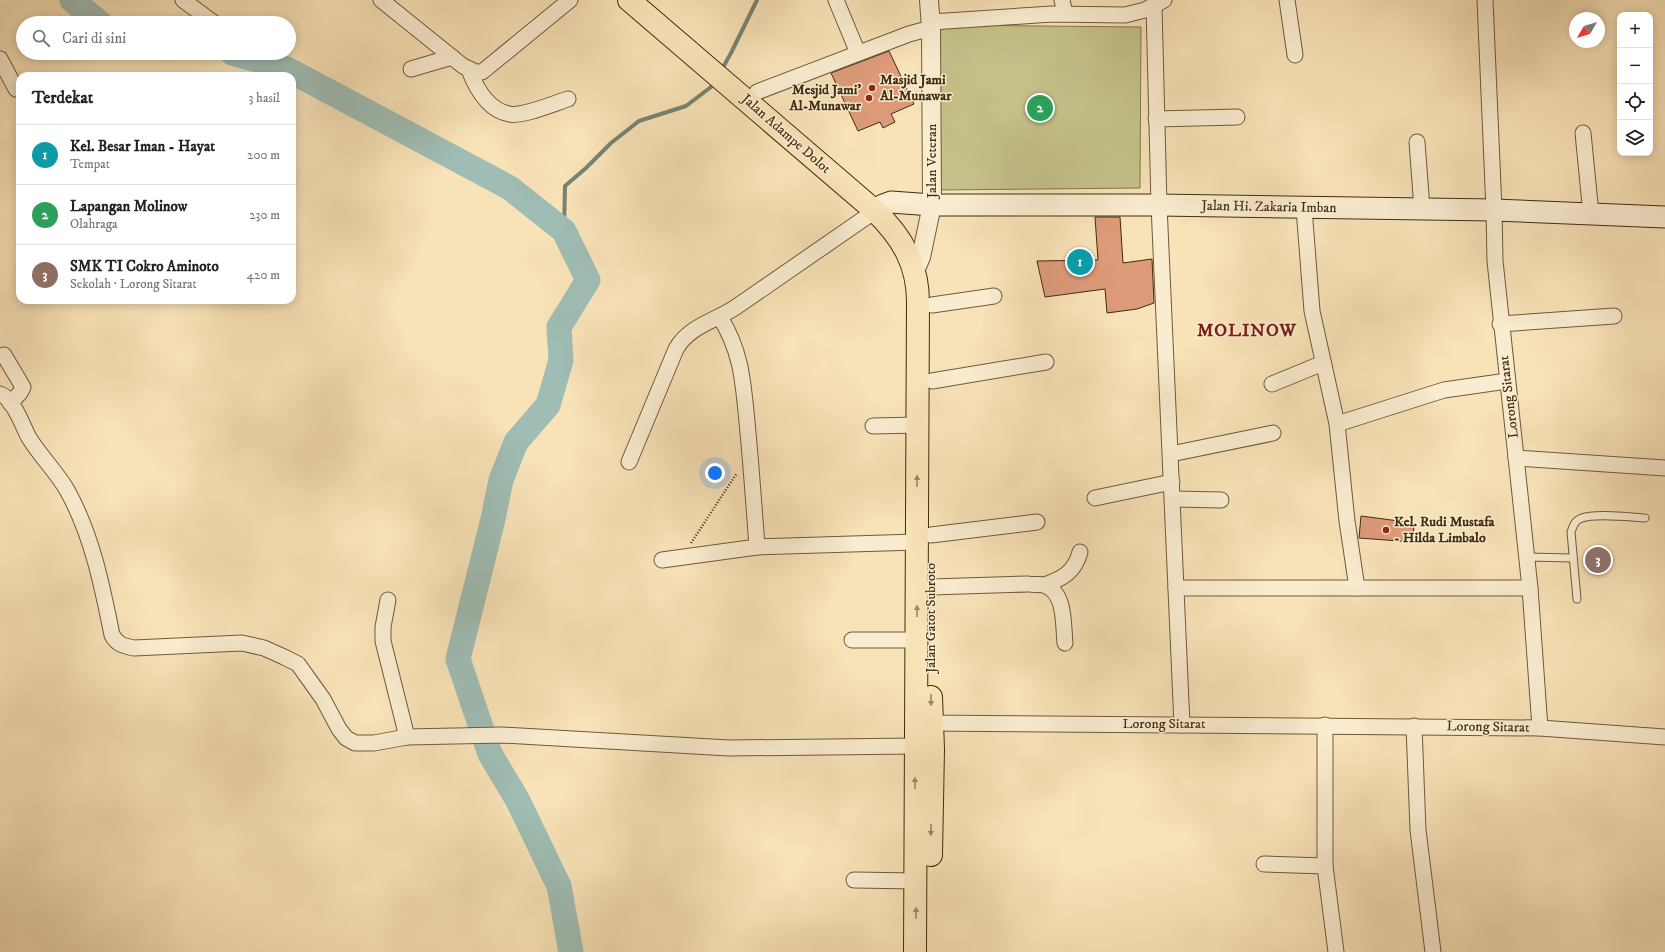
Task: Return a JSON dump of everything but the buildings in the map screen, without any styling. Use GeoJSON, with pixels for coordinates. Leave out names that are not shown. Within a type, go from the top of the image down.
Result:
{"type":"FeatureCollection","features":[{"type":"Feature","properties":{"kind":"highway","name":"Jalan Adampe Dolot"},"geometry":{"type":"LineString","coordinates":[[630,0],[714,63],[879,208]]}},
{"type":"Feature","properties":{"kind":"highway","name":"Jalan Adampe Dolot"},"geometry":{"type":"LineString","coordinates":[[648,0],[714,63]]}},
{"type":"Feature","properties":{"kind":"highway","name":"Jalan Adampe Dolot"},"geometry":{"type":"LineString","coordinates":[[733,79],[757,92],[879,208],[921,275]]}},
{"type":"Feature","properties":{"kind":"highway","name":"Jalan Gatot Subroto"},"geometry":{"type":"LineString","coordinates":[[915,952],[915,746],[923,723],[931,587],[924,538],[918,425],[932,305],[921,275]]}},
{"type":"Feature","properties":{"kind":"highway","name":"Jalan Gatot Subroto"},"geometry":{"type":"LineString","coordinates":[[921,275],[925,360],[932,381],[924,538],[916,640],[923,723],[933,749],[930,952]]}},
{"type":"Feature","properties":{"kind":"main road","name":"Jalan Hi. Zakaria Imban"},"geometry":{"type":"LineString","coordinates":[[879,208],[891,202],[932,205],[1159,205],[1494,210],[1665,217]]}},
{"type":"Feature","properties":{"kind":"street"},"geometry":{"type":"LineString","coordinates":[[183,0],[205,16]]}},
{"type":"Feature","properties":{"kind":"street"},"geometry":{"type":"LineString","coordinates":[[381,0],[469,70],[476,72],[482,72],[570,0]]}},
{"type":"Feature","properties":{"kind":"street"},"geometry":{"type":"LineString","coordinates":[[836,0],[858,53]]}},
{"type":"Feature","properties":{"kind":"street","name":"Jalan Veteran"},"geometry":{"type":"LineString","coordinates":[[921,275],[932,205],[931,25],[929,0]]}},
{"type":"Feature","properties":{"kind":"street"},"geometry":{"type":"LineString","coordinates":[[1287,0],[1295,55]]}},
{"type":"Feature","properties":{"kind":"street","name":"Lorong Sitarat"},"geometry":{"type":"LineString","coordinates":[[923,723],[1325,725],[1540,728],[1530,588],[1500,324],[1495,261],[1486,0]]}},
{"type":"Feature","properties":{"kind":"street"},"geometry":{"type":"LineString","coordinates":[[757,92],[931,25],[1064,7],[1126,15],[1159,3],[1156,119],[1182,725]]}},
{"type":"Feature","properties":{"kind":"street"},"geometry":{"type":"LineString","coordinates":[[411,69],[452,57]]}},
{"type":"Feature","properties":{"kind":"street"},"geometry":{"type":"LineString","coordinates":[[0,59],[16,89]]}},
{"type":"Feature","properties":{"kind":"street"},"geometry":{"type":"LineString","coordinates":[[469,70],[475,85],[483,96],[496,109],[509,115],[521,114],[568,98]]}},
{"type":"Feature","properties":{"kind":"street"},"geometry":{"type":"LineString","coordinates":[[1156,119],[1237,117]]}},
{"type":"Feature","properties":{"kind":"street"},"geometry":{"type":"LineString","coordinates":[[1583,133],[1591,214]]}},
{"type":"Feature","properties":{"kind":"street"},"geometry":{"type":"LineString","coordinates":[[1417,142],[1422,209]]}},
{"type":"Feature","properties":{"kind":"street"},"geometry":{"type":"LineString","coordinates":[[629,462],[680,342],[688,333],[720,317],[879,208]]}},
{"type":"Feature","properties":{"kind":"street"},"geometry":{"type":"LineString","coordinates":[[1304,208],[1312,310],[1337,424],[1347,521],[1357,588]]}},
{"type":"Feature","properties":{"kind":"street"},"geometry":{"type":"LineString","coordinates":[[932,305],[994,296]]}},
{"type":"Feature","properties":{"kind":"street"},"geometry":{"type":"LineString","coordinates":[[1500,324],[1614,316]]}},
{"type":"Feature","properties":{"kind":"street"},"geometry":{"type":"LineString","coordinates":[[720,317],[732,340],[741,368],[750,452],[757,547]]}},
{"type":"Feature","properties":{"kind":"street"},"geometry":{"type":"LineString","coordinates":[[4,355],[23,387],[20,393],[5,398],[28,436],[66,490],[77,511],[100,576],[112,635],[116,642],[123,646],[134,648],[242,643],[264,648],[298,664],[323,699],[339,729],[346,738],[355,743],[374,743],[407,737],[502,735],[729,748],[915,746]]}},
{"type":"Feature","properties":{"kind":"street"},"geometry":{"type":"LineString","coordinates":[[932,381],[1046,362]]}},
{"type":"Feature","properties":{"kind":"street"},"geometry":{"type":"LineString","coordinates":[[1272,384],[1324,363]]}},
{"type":"Feature","properties":{"kind":"street"},"geometry":{"type":"LineString","coordinates":[[1337,424],[1444,390],[1507,381]]}},
{"type":"Feature","properties":{"kind":"street"},"geometry":{"type":"LineString","coordinates":[[873,426],[918,425]]}},
{"type":"Feature","properties":{"kind":"street"},"geometry":{"type":"LineString","coordinates":[[1171,454],[1273,433]]}},
{"type":"Feature","properties":{"kind":"street"},"geometry":{"type":"LineString","coordinates":[[1516,458],[1665,468]]}},
{"type":"Feature","properties":{"kind":"street"},"geometry":{"type":"LineString","coordinates":[[1096,498],[1172,482]]}},
{"type":"Feature","properties":{"kind":"street"},"geometry":{"type":"LineString","coordinates":[[1173,500],[1221,500]]}},
{"type":"Feature","properties":{"kind":"street"},"geometry":{"type":"LineString","coordinates":[[662,560],[757,547],[924,538],[1037,522]]}},
{"type":"Feature","properties":{"kind":"street"},"geometry":{"type":"LineString","coordinates":[[931,587],[1028,584],[1044,585],[1058,580],[1069,572],[1077,562],[1080,552]]}},
{"type":"Feature","properties":{"kind":"street"},"geometry":{"type":"LineString","coordinates":[[1044,585],[1054,592],[1060,601],[1065,643]]}},
{"type":"Feature","properties":{"kind":"street"},"geometry":{"type":"LineString","coordinates":[[1176,588],[1530,588]]}},
{"type":"Feature","properties":{"kind":"street"},"geometry":{"type":"LineString","coordinates":[[388,600],[383,627],[383,641],[407,737]]}},
{"type":"Feature","properties":{"kind":"street"},"geometry":{"type":"LineString","coordinates":[[852,640],[916,640]]}},
{"type":"Feature","properties":{"kind":"street"},"geometry":{"type":"LineString","coordinates":[[1325,725],[1325,866],[1336,952]]}},
{"type":"Feature","properties":{"kind":"street"},"geometry":{"type":"LineString","coordinates":[[1414,726],[1418,830],[1433,952]]}},
{"type":"Feature","properties":{"kind":"street"},"geometry":{"type":"LineString","coordinates":[[1540,728],[1665,737]]}},
{"type":"Feature","properties":{"kind":"street"},"geometry":{"type":"LineString","coordinates":[[1264,864],[1325,866]]}},
{"type":"Feature","properties":{"kind":"street"},"geometry":{"type":"LineString","coordinates":[[854,880],[916,881]]}},
{"type":"Feature","properties":{"kind":"lane"},"geometry":{"type":"LineString","coordinates":[[1577,599],[1571,532],[1573,524],[1581,518],[1596,516],[1644,518]]}},
{"type":"Feature","properties":{"kind":"lane"},"geometry":{"type":"LineString","coordinates":[[1526,557],[1573,558]]}},
{"type":"Feature","properties":{"kind":"path"},"geometry":{"type":"LineString","coordinates":[[681,558],[750,452]]}},
{"type":"Feature","properties":{"kind":"shaded area"},"geometry":{"type":"Polygon","coordinates":[[[939,25],[1141,27],[1140,188],[940,190],[939,25]]]}},
{"type":"Feature","properties":{"kind":"waterway"},"geometry":{"type":"LineString","coordinates":[[72,0],[91,16]]}},
{"type":"Feature","properties":{"kind":"waterway"},"geometry":{"type":"LineString","coordinates":[[721,71],[757,0]]}},
{"type":"Feature","properties":{"kind":"waterway"},"geometry":{"type":"LineString","coordinates":[[256,60],[293,72]]}},
{"type":"Feature","properties":{"kind":"waterway"},"geometry":{"type":"LineString","coordinates":[[296,74],[510,188],[564,231],[588,280],[559,327],[561,360],[548,405],[516,442],[501,480],[493,519],[458,659],[490,754],[517,799],[559,886],[571,952]]}},
{"type":"Feature","properties":{"kind":"waterway"},"geometry":{"type":"LineString","coordinates":[[564,231],[565,186],[611,143],[639,121],[686,106],[711,87],[714,82]]}},
{"type":"Feature","properties":{"kind":"place","name":"Masjid Jami Al-Munawar"},"geometry":{"type":"Point","coordinates":[872,88]}},
{"type":"Feature","properties":{"kind":"place","name":"Mesjid Jami' Al-Munawar"},"geometry":{"type":"Point","coordinates":[869,98]}},
{"type":"Feature","properties":{"kind":"place","name":"Lapangan Molinow"},"geometry":{"type":"Point","coordinates":[1040,108]}},
{"type":"Feature","properties":{"kind":"place","name":"Kel. Besar Iman - Hayat"},"geometry":{"type":"Point","coordinates":[1080,262]}},
{"type":"Feature","properties":{"kind":"place","name":"Kel. Rudi Mustafa - Hilda Limbalo"},"geometry":{"type":"Point","coordinates":[1386,530]}},
{"type":"Feature","properties":{"kind":"place","name":"SMK TI Cokro Aminoto"},"geometry":{"type":"Point","coordinates":[1598,560]}},
{"type":"Feature","properties":{"kind":"district","name":"MOLINOW"},"geometry":{"type":"Point","coordinates":[1247,331]}}]}
